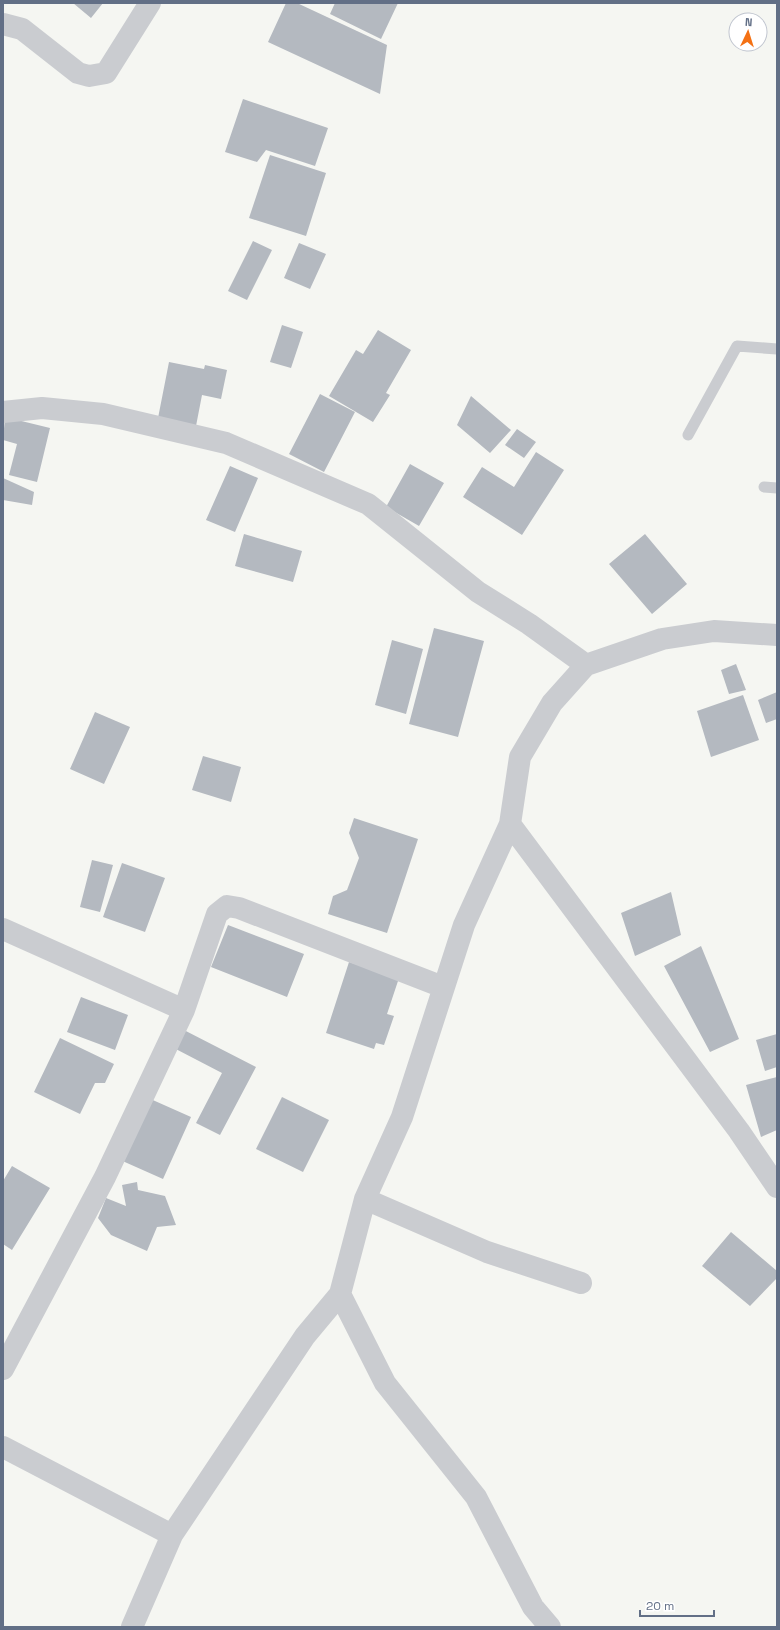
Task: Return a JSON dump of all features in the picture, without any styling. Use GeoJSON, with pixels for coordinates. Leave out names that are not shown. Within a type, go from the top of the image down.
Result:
{"type":"FeatureCollection","features":[{"type":"Feature","properties":{"kind":"street"},"geometry":{"type":"LineString","coordinates":[[3,24],[22,30],[78,73],[89,76],[106,74],[150,3]]}},
{"type":"Feature","properties":{"kind":"street"},"geometry":{"type":"LineString","coordinates":[[3,412],[42,408],[102,414],[226,443],[368,504],[478,592],[529,624],[586,666]]}},
{"type":"Feature","properties":{"kind":"street"},"geometry":{"type":"LineString","coordinates":[[132,1627],[172,1535],[305,1336],[340,1294],[365,1199],[402,1117],[464,925],[510,824],[520,757],[552,703],[586,666],[662,639],[714,631],[777,635]]}},
{"type":"Feature","properties":{"kind":"street"},"geometry":{"type":"LineString","coordinates":[[510,824],[739,1131],[777,1187]]}},
{"type":"Feature","properties":{"kind":"street"},"geometry":{"type":"LineString","coordinates":[[3,1369],[105,1177],[184,1010],[217,914],[227,906],[239,908],[443,987]]}},
{"type":"Feature","properties":{"kind":"street"},"geometry":{"type":"LineString","coordinates":[[3,929],[184,1010]]}},
{"type":"Feature","properties":{"kind":"street"},"geometry":{"type":"LineString","coordinates":[[365,1199],[487,1252],[581,1283]]}},
{"type":"Feature","properties":{"kind":"street"},"geometry":{"type":"LineString","coordinates":[[340,1294],[385,1383],[476,1497],[533,1607],[550,1627]]}},
{"type":"Feature","properties":{"kind":"street"},"geometry":{"type":"LineString","coordinates":[[3,1447],[172,1535]]}},
{"type":"Feature","properties":{"kind":"lane"},"geometry":{"type":"LineString","coordinates":[[688,435],[737,346],[777,349]]}},
{"type":"Feature","properties":{"kind":"lane"},"geometry":{"type":"LineString","coordinates":[[764,487],[777,488]]}},
{"type":"Feature","properties":{"kind":"building"},"geometry":{"type":"Polygon","coordinates":[[[73,3],[103,3],[91,18],[73,3]]]}},
{"type":"Feature","properties":{"kind":"building"},"geometry":{"type":"Polygon","coordinates":[[[286,3],[297,3],[387,45],[380,94],[268,42],[286,3]]]}},
{"type":"Feature","properties":{"kind":"building"},"geometry":{"type":"Polygon","coordinates":[[[335,3],[398,3],[381,39],[330,14],[335,3]]]}},
{"type":"Feature","properties":{"kind":"building"},"geometry":{"type":"Polygon","coordinates":[[[243,99],[328,128],[315,166],[266,150],[257,162],[225,152],[243,99]]]}},
{"type":"Feature","properties":{"kind":"building"},"geometry":{"type":"Polygon","coordinates":[[[270,155],[326,173],[306,236],[249,218],[270,155]]]}},
{"type":"Feature","properties":{"kind":"building"},"geometry":{"type":"Polygon","coordinates":[[[253,241],[272,250],[247,300],[228,291],[253,241]]]}},
{"type":"Feature","properties":{"kind":"building"},"geometry":{"type":"Polygon","coordinates":[[[299,243],[326,254],[310,289],[284,278],[299,243]]]}},
{"type":"Feature","properties":{"kind":"building"},"geometry":{"type":"Polygon","coordinates":[[[282,325],[303,332],[291,368],[270,362],[282,325]]]}},
{"type":"Feature","properties":{"kind":"building"},"geometry":{"type":"Polygon","coordinates":[[[378,330],[411,350],[386,393],[390,395],[373,422],[329,396],[356,350],[363,354],[378,330]]]}},
{"type":"Feature","properties":{"kind":"building"},"geometry":{"type":"Polygon","coordinates":[[[169,362],[204,369],[205,365],[227,370],[221,399],[202,395],[196,426],[158,418],[169,362]]]}},
{"type":"Feature","properties":{"kind":"building"},"geometry":{"type":"Polygon","coordinates":[[[320,394],[355,412],[324,472],[289,454],[320,394]]]}},
{"type":"Feature","properties":{"kind":"building"},"geometry":{"type":"Polygon","coordinates":[[[471,396],[511,430],[490,453],[457,425],[471,396]]]}},
{"type":"Feature","properties":{"kind":"building"},"geometry":{"type":"Polygon","coordinates":[[[5,417],[50,428],[37,482],[9,475],[17,444],[3,440],[5,417]]]}},
{"type":"Feature","properties":{"kind":"building"},"geometry":{"type":"Polygon","coordinates":[[[517,429],[536,442],[524,458],[505,445],[517,429]]]}},
{"type":"Feature","properties":{"kind":"building"},"geometry":{"type":"Polygon","coordinates":[[[536,452],[564,470],[522,535],[463,497],[482,467],[514,487],[536,452]]]}},
{"type":"Feature","properties":{"kind":"building"},"geometry":{"type":"Polygon","coordinates":[[[410,464],[444,483],[419,526],[386,507],[410,464]]]}},
{"type":"Feature","properties":{"kind":"building"},"geometry":{"type":"Polygon","coordinates":[[[230,466],[258,478],[235,532],[206,520],[230,466]]]}},
{"type":"Feature","properties":{"kind":"building"},"geometry":{"type":"Polygon","coordinates":[[[3,478],[34,492],[32,505],[3,500],[3,478]]]}},
{"type":"Feature","properties":{"kind":"building"},"geometry":{"type":"Polygon","coordinates":[[[244,534],[302,551],[293,582],[235,566],[244,534]]]}},
{"type":"Feature","properties":{"kind":"building"},"geometry":{"type":"Polygon","coordinates":[[[645,534],[687,584],[652,614],[609,564],[645,534]]]}},
{"type":"Feature","properties":{"kind":"building"},"geometry":{"type":"Polygon","coordinates":[[[434,628],[484,641],[458,737],[409,724],[434,628]]]}},
{"type":"Feature","properties":{"kind":"building"},"geometry":{"type":"Polygon","coordinates":[[[392,640],[423,649],[406,714],[375,705],[392,640]]]}},
{"type":"Feature","properties":{"kind":"building"},"geometry":{"type":"Polygon","coordinates":[[[736,664],[746,690],[729,694],[721,670],[736,664]]]}},
{"type":"Feature","properties":{"kind":"building"},"geometry":{"type":"Polygon","coordinates":[[[777,692],[777,719],[766,723],[758,700],[777,692]]]}},
{"type":"Feature","properties":{"kind":"building"},"geometry":{"type":"Polygon","coordinates":[[[743,695],[759,740],[711,757],[697,711],[743,695]]]}},
{"type":"Feature","properties":{"kind":"building"},"geometry":{"type":"Polygon","coordinates":[[[95,712],[130,727],[104,784],[70,769],[95,712]]]}},
{"type":"Feature","properties":{"kind":"building"},"geometry":{"type":"Polygon","coordinates":[[[203,756],[241,767],[231,802],[192,790],[203,756]]]}},
{"type":"Feature","properties":{"kind":"building"},"geometry":{"type":"Polygon","coordinates":[[[354,818],[418,839],[387,933],[328,914],[333,896],[347,890],[359,858],[349,833],[354,818]]]}},
{"type":"Feature","properties":{"kind":"building"},"geometry":{"type":"Polygon","coordinates":[[[92,860],[113,865],[100,912],[80,907],[92,860]]]}},
{"type":"Feature","properties":{"kind":"building"},"geometry":{"type":"Polygon","coordinates":[[[122,863],[165,878],[145,932],[103,917],[122,863]]]}},
{"type":"Feature","properties":{"kind":"building"},"geometry":{"type":"Polygon","coordinates":[[[671,892],[681,935],[635,956],[621,913],[671,892]]]}},
{"type":"Feature","properties":{"kind":"building"},"geometry":{"type":"Polygon","coordinates":[[[228,925],[304,954],[287,997],[211,967],[228,925]]]}},
{"type":"Feature","properties":{"kind":"building"},"geometry":{"type":"Polygon","coordinates":[[[701,946],[739,1039],[710,1052],[664,966],[701,946]]]}},
{"type":"Feature","properties":{"kind":"building"},"geometry":{"type":"Polygon","coordinates":[[[349,962],[399,978],[387,1014],[394,1016],[384,1045],[376,1043],[374,1049],[326,1033],[349,962]]]}},
{"type":"Feature","properties":{"kind":"building"},"geometry":{"type":"Polygon","coordinates":[[[81,997],[128,1015],[115,1050],[67,1032],[81,997]]]}},
{"type":"Feature","properties":{"kind":"building"},"geometry":{"type":"Polygon","coordinates":[[[180,1028],[256,1067],[220,1135],[196,1123],[222,1073],[170,1046],[180,1028]]]}},
{"type":"Feature","properties":{"kind":"building"},"geometry":{"type":"Polygon","coordinates":[[[777,1034],[777,1067],[765,1071],[756,1040],[777,1034]]]}},
{"type":"Feature","properties":{"kind":"building"},"geometry":{"type":"Polygon","coordinates":[[[60,1038],[114,1064],[105,1083],[95,1083],[80,1114],[34,1092],[60,1038]]]}},
{"type":"Feature","properties":{"kind":"building"},"geometry":{"type":"Polygon","coordinates":[[[777,1077],[777,1130],[761,1137],[746,1085],[777,1077]]]}},
{"type":"Feature","properties":{"kind":"building"},"geometry":{"type":"Polygon","coordinates":[[[146,1097],[191,1117],[163,1179],[118,1159],[146,1097]]]}},
{"type":"Feature","properties":{"kind":"building"},"geometry":{"type":"Polygon","coordinates":[[[282,1097],[329,1120],[303,1172],[256,1149],[282,1097]]]}},
{"type":"Feature","properties":{"kind":"building"},"geometry":{"type":"Polygon","coordinates":[[[12,1166],[50,1188],[12,1250],[3,1244],[3,1181],[12,1166]]]}},
{"type":"Feature","properties":{"kind":"building"},"geometry":{"type":"Polygon","coordinates":[[[137,1182],[138,1190],[165,1196],[176,1225],[157,1227],[147,1251],[111,1235],[98,1218],[106,1198],[126,1206],[122,1185],[137,1182]]]}},
{"type":"Feature","properties":{"kind":"building"},"geometry":{"type":"Polygon","coordinates":[[[731,1232],[777,1271],[777,1278],[750,1306],[702,1266],[731,1232]]]}}]}
